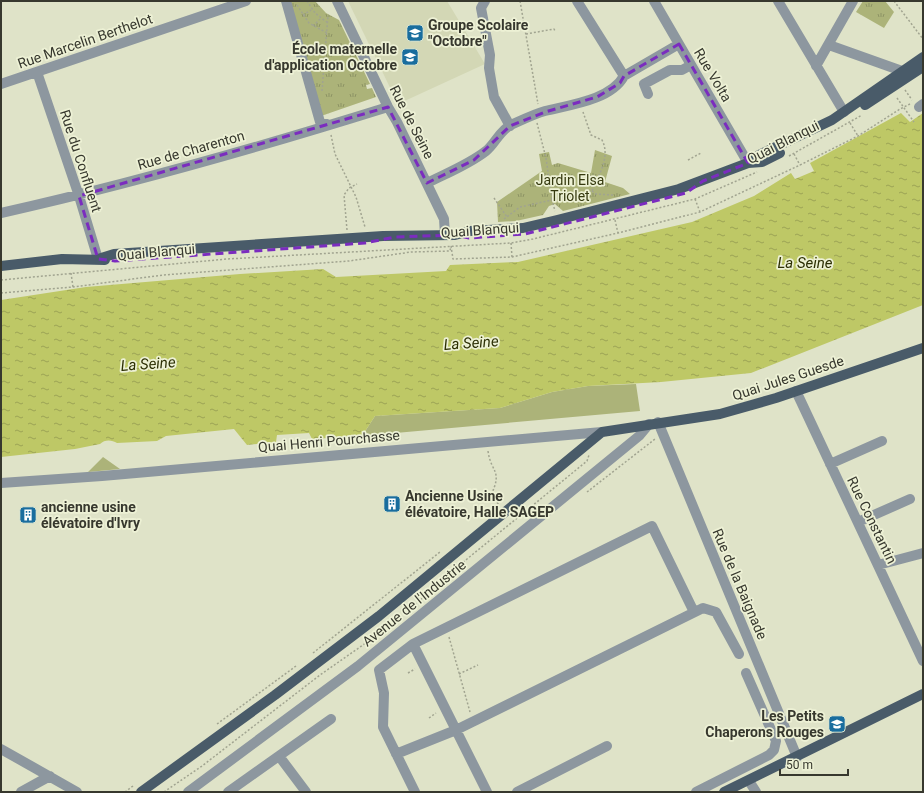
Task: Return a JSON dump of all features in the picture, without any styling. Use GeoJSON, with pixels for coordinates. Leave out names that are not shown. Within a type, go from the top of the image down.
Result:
{"type":"FeatureCollection","features":[{"type":"Feature","properties":{"kind":"main road","name":"Quai Blanqui"},"geometry":{"type":"LineString","coordinates":[[1,266],[62,259],[98,259],[115,261],[365,243],[388,241],[395,237],[450,235],[469,238],[525,234],[686,193],[696,189],[703,181],[748,163],[759,155],[844,112],[923,57]]}},
{"type":"Feature","properties":{"kind":"main road","name":"Quai Blanqui"},"geometry":{"type":"LineString","coordinates":[[748,163],[762,162],[847,118],[923,67]]}},
{"type":"Feature","properties":{"kind":"main road","name":"Quai Blanqui"},"geometry":{"type":"LineString","coordinates":[[1,272],[57,266],[70,260]]}},
{"type":"Feature","properties":{"kind":"main road","name":"Quai Jules Guesde"},"geometry":{"type":"LineString","coordinates":[[654,423],[720,414],[796,391],[923,348]]}},
{"type":"Feature","properties":{"kind":"main road","name":"Quai Henri Pourchasse"},"geometry":{"type":"LineString","coordinates":[[602,432],[654,423]]}},
{"type":"Feature","properties":{"kind":"main road","name":"Avenue de l'Industrie"},"geometry":{"type":"LineString","coordinates":[[141,792],[214,741],[379,616],[602,432]]}},
{"type":"Feature","properties":{"kind":"main road"},"geometry":{"type":"LineString","coordinates":[[724,792],[923,694]]}},
{"type":"Feature","properties":{"kind":"street","name":"Rue Marcelin Berthelot"},"geometry":{"type":"LineString","coordinates":[[1,84],[246,1]]}},
{"type":"Feature","properties":{"kind":"street"},"geometry":{"type":"LineString","coordinates":[[291,1],[320,122],[327,124]]}},
{"type":"Feature","properties":{"kind":"street","name":"Rue de Seine"},"geometry":{"type":"LineString","coordinates":[[337,1],[388,107],[427,183],[450,235]]}},
{"type":"Feature","properties":{"kind":"street"},"geometry":{"type":"LineString","coordinates":[[486,1],[482,8],[490,55],[489,68],[494,97],[510,126]]}},
{"type":"Feature","properties":{"kind":"street"},"geometry":{"type":"LineString","coordinates":[[577,1],[624,76]]}},
{"type":"Feature","properties":{"kind":"street","name":"Rue Volta"},"geometry":{"type":"LineString","coordinates":[[654,1],[748,163]]}},
{"type":"Feature","properties":{"kind":"street"},"geometry":{"type":"LineString","coordinates":[[778,1],[844,112]]}},
{"type":"Feature","properties":{"kind":"street"},"geometry":{"type":"LineString","coordinates":[[816,66],[853,1]]}},
{"type":"Feature","properties":{"kind":"street"},"geometry":{"type":"LineString","coordinates":[[427,183],[474,160],[487,150],[510,126],[537,115],[580,104],[596,97],[620,83],[624,76],[679,44]]}},
{"type":"Feature","properties":{"kind":"street"},"geometry":{"type":"LineString","coordinates":[[829,45],[902,71]]}},
{"type":"Feature","properties":{"kind":"street"},"geometry":{"type":"LineString","coordinates":[[648,94],[644,84],[670,70],[682,70],[691,64]]}},
{"type":"Feature","properties":{"kind":"street","name":"Rue du Confluent"},"geometry":{"type":"LineString","coordinates":[[36,72],[79,196],[98,259]]}},
{"type":"Feature","properties":{"kind":"street","name":"Rue de Charenton"},"geometry":{"type":"LineString","coordinates":[[1,213],[79,196],[328,127],[388,107]]}},
{"type":"Feature","properties":{"kind":"street","name":"Rue Constantin"},"geometry":{"type":"LineString","coordinates":[[796,391],[923,661]]}},
{"type":"Feature","properties":{"kind":"street","name":"Rue de la Baignade"},"geometry":{"type":"LineString","coordinates":[[654,423],[797,757]]}},
{"type":"Feature","properties":{"kind":"street","name":"Avenue de l'Industrie"},"geometry":{"type":"LineString","coordinates":[[188,792],[358,666],[654,423]]}},
{"type":"Feature","properties":{"kind":"street","name":"Quai Henri Pourchasse"},"geometry":{"type":"LineString","coordinates":[[1,483],[102,476],[602,432]]}},
{"type":"Feature","properties":{"kind":"street"},"geometry":{"type":"LineString","coordinates":[[830,464],[882,441]]}},
{"type":"Feature","properties":{"kind":"street"},"geometry":{"type":"LineString","coordinates":[[858,522],[910,500]]}},
{"type":"Feature","properties":{"kind":"street"},"geometry":{"type":"LineString","coordinates":[[415,792],[383,727],[384,693],[379,670],[413,644],[652,526],[694,612]]}},
{"type":"Feature","properties":{"kind":"street"},"geometry":{"type":"LineString","coordinates":[[878,565],[923,553]]}},
{"type":"Feature","properties":{"kind":"street"},"geometry":{"type":"LineString","coordinates":[[396,754],[456,730],[703,608],[716,612],[739,654]]}},
{"type":"Feature","properties":{"kind":"street"},"geometry":{"type":"LineString","coordinates":[[413,644],[487,792]]}},
{"type":"Feature","properties":{"kind":"street"},"geometry":{"type":"LineString","coordinates":[[696,792],[769,755],[774,750],[776,741],[746,673]]}},
{"type":"Feature","properties":{"kind":"street"},"geometry":{"type":"LineString","coordinates":[[228,792],[331,719]]}},
{"type":"Feature","properties":{"kind":"street"},"geometry":{"type":"LineString","coordinates":[[517,792],[607,746]]}},
{"type":"Feature","properties":{"kind":"street"},"geometry":{"type":"LineString","coordinates":[[1,749],[77,792]]}},
{"type":"Feature","properties":{"kind":"street"},"geometry":{"type":"LineString","coordinates":[[280,756],[306,792]]}},
{"type":"Feature","properties":{"kind":"street"},"geometry":{"type":"LineString","coordinates":[[21,792],[50,776]]}},
{"type":"Feature","properties":{"kind":"street"},"geometry":{"type":"LineString","coordinates":[[749,781],[756,792]]}},
{"type":"Feature","properties":{"kind":"path"},"geometry":{"type":"LineString","coordinates":[[291,1],[313,26],[327,33]]}},
{"type":"Feature","properties":{"kind":"path"},"geometry":{"type":"LineString","coordinates":[[308,1],[312,10],[328,23]]}},
{"type":"Feature","properties":{"kind":"path"},"geometry":{"type":"LineString","coordinates":[[520,1],[537,115],[556,215]]}},
{"type":"Feature","properties":{"kind":"path"},"geometry":{"type":"LineString","coordinates":[[895,1],[923,39]]}},
{"type":"Feature","properties":{"kind":"path"},"geometry":{"type":"LineString","coordinates":[[303,16],[312,10]]}},
{"type":"Feature","properties":{"kind":"path"},"geometry":{"type":"LineString","coordinates":[[321,96],[328,15]]}},
{"type":"Feature","properties":{"kind":"path"},"geometry":{"type":"LineString","coordinates":[[313,26],[320,18]]}},
{"type":"Feature","properties":{"kind":"path"},"geometry":{"type":"LineString","coordinates":[[526,34],[554,29],[555,31]]}},
{"type":"Feature","properties":{"kind":"path"},"geometry":{"type":"LineString","coordinates":[[903,88],[909,97]]}},
{"type":"Feature","properties":{"kind":"path"},"geometry":{"type":"LineString","coordinates":[[897,98],[914,122]]}},
{"type":"Feature","properties":{"kind":"path"},"geometry":{"type":"LineString","coordinates":[[451,246],[453,259],[512,257],[618,234],[700,212],[800,166],[858,136],[900,109],[919,104]]}},
{"type":"Feature","properties":{"kind":"path","name":"Quai Blanqui"},"geometry":{"type":"LineString","coordinates":[[788,157],[850,123],[862,114]]}},
{"type":"Feature","properties":{"kind":"path"},"geometry":{"type":"LineString","coordinates":[[585,117],[591,135],[602,140],[605,148],[600,178],[592,191]]}},
{"type":"Feature","properties":{"kind":"path"},"geometry":{"type":"LineString","coordinates":[[850,123],[858,136]]}},
{"type":"Feature","properties":{"kind":"path"},"geometry":{"type":"LineString","coordinates":[[331,135],[335,154],[352,187],[365,230]]}},
{"type":"Feature","properties":{"kind":"path"},"geometry":{"type":"LineString","coordinates":[[688,160],[701,153]]}},
{"type":"Feature","properties":{"kind":"path"},"geometry":{"type":"LineString","coordinates":[[794,154],[800,166]]}},
{"type":"Feature","properties":{"kind":"path","name":"Quai Blanqui"},"geometry":{"type":"LineString","coordinates":[[1,280],[227,259],[510,243],[615,220],[695,199],[759,171]]}},
{"type":"Feature","properties":{"kind":"path"},"geometry":{"type":"LineString","coordinates":[[347,231],[344,195],[357,184]]}},
{"type":"Feature","properties":{"kind":"path"},"geometry":{"type":"LineString","coordinates":[[501,222],[520,207],[592,191],[596,194],[614,196],[615,198]]}},
{"type":"Feature","properties":{"kind":"path"},"geometry":{"type":"LineString","coordinates":[[494,198],[507,217]]}},
{"type":"Feature","properties":{"kind":"path"},"geometry":{"type":"LineString","coordinates":[[695,199],[700,212]]}},
{"type":"Feature","properties":{"kind":"path"},"geometry":{"type":"LineString","coordinates":[[615,220],[618,234]]}},
{"type":"Feature","properties":{"kind":"path"},"geometry":{"type":"LineString","coordinates":[[469,240],[469,246]]}},
{"type":"Feature","properties":{"kind":"path"},"geometry":{"type":"LineString","coordinates":[[510,243],[512,257]]}},
{"type":"Feature","properties":{"kind":"path"},"geometry":{"type":"LineString","coordinates":[[1,293],[72,286],[163,274],[342,262],[411,252],[450,252],[451,246]]}},
{"type":"Feature","properties":{"kind":"path"},"geometry":{"type":"LineString","coordinates":[[115,263],[116,269]]}},
{"type":"Feature","properties":{"kind":"path"},"geometry":{"type":"LineString","coordinates":[[71,273],[72,286]]}},
{"type":"Feature","properties":{"kind":"path"},"geometry":{"type":"LineString","coordinates":[[312,654],[443,549]]}},
{"type":"Feature","properties":{"kind":"path"},"geometry":{"type":"LineString","coordinates":[[446,628],[471,713]]}},
{"type":"Feature","properties":{"kind":"path"},"geometry":{"type":"LineString","coordinates":[[459,674],[478,665]]}},
{"type":"Feature","properties":{"kind":"highlighted area"},"geometry":{"type":"Polygon","coordinates":[[[679,44],[748,163],[703,181],[686,193],[525,234],[469,238],[455,235],[395,237],[365,243],[115,261],[98,259],[79,196],[388,107],[427,183],[474,160],[510,126],[545,112],[597,97],[620,83],[624,76],[679,44]]]}},
{"type":"Feature","properties":{"kind":"shaded area","name":"Groupe Scolaire \"Octobre\""},"geometry":{"type":"Polygon","coordinates":[[[348,1],[447,1],[485,64],[398,104],[348,1]]]}},
{"type":"Feature","properties":{"kind":"green space"},"geometry":{"type":"Polygon","coordinates":[[[288,1],[315,1],[326,13],[339,20],[370,84],[366,85],[367,89],[372,88],[376,97],[321,116],[288,1]]]}},
{"type":"Feature","properties":{"kind":"green space"},"geometry":{"type":"Polygon","coordinates":[[[863,1],[885,1],[894,12],[884,28],[856,12],[863,1]]]}},
{"type":"Feature","properties":{"kind":"green space","name":"Jardin Elsa Triolet"},"geometry":{"type":"Polygon","coordinates":[[[595,150],[612,156],[605,182],[623,188],[630,194],[563,211],[555,204],[549,206],[543,215],[516,221],[498,222],[497,202],[542,171],[539,154],[549,152],[552,165],[558,163],[591,173],[595,150]]]}},
{"type":"Feature","properties":{"kind":"green space"},"geometry":{"type":"Polygon","coordinates":[[[636,384],[640,411],[362,436],[375,416],[500,408],[552,392],[588,386],[636,384]]]}},
{"type":"Feature","properties":{"kind":"green space"},"geometry":{"type":"Polygon","coordinates":[[[103,457],[120,469],[88,472],[103,457]]]}},
{"type":"Feature","properties":{"kind":"water","name":"La Seine"},"geometry":{"type":"Polygon","coordinates":[[[901,113],[910,122],[923,113],[923,305],[751,373],[661,382],[588,386],[552,392],[500,408],[375,416],[362,436],[312,439],[309,433],[277,435],[276,442],[247,445],[234,429],[166,436],[157,441],[117,443],[106,441],[100,444],[75,449],[1,457],[1,300],[86,287],[240,274],[323,269],[336,277],[446,271],[450,265],[518,262],[692,222],[754,196],[791,173],[795,179],[814,171],[810,163],[901,113]]]}},
{"type":"Feature","properties":{"kind":"place","name":"Groupe Scolaire \"Octobre\""},"geometry":{"type":"Point","coordinates":[415,33]}},
{"type":"Feature","properties":{"kind":"place","name":"École maternelle d'application Octobre"},"geometry":{"type":"Point","coordinates":[410,57]}},
{"type":"Feature","properties":{"kind":"place","name":"Ancienne Usine élévatoire, Halle SAGEP"},"geometry":{"type":"Point","coordinates":[392,504]}},
{"type":"Feature","properties":{"kind":"place","name":"ancienne usine élévatoire d'Ivry"},"geometry":{"type":"Point","coordinates":[28,515]}},
{"type":"Feature","properties":{"kind":"place","name":"Les Petits Chaperons Rouges"},"geometry":{"type":"Point","coordinates":[837,724]}}]}
